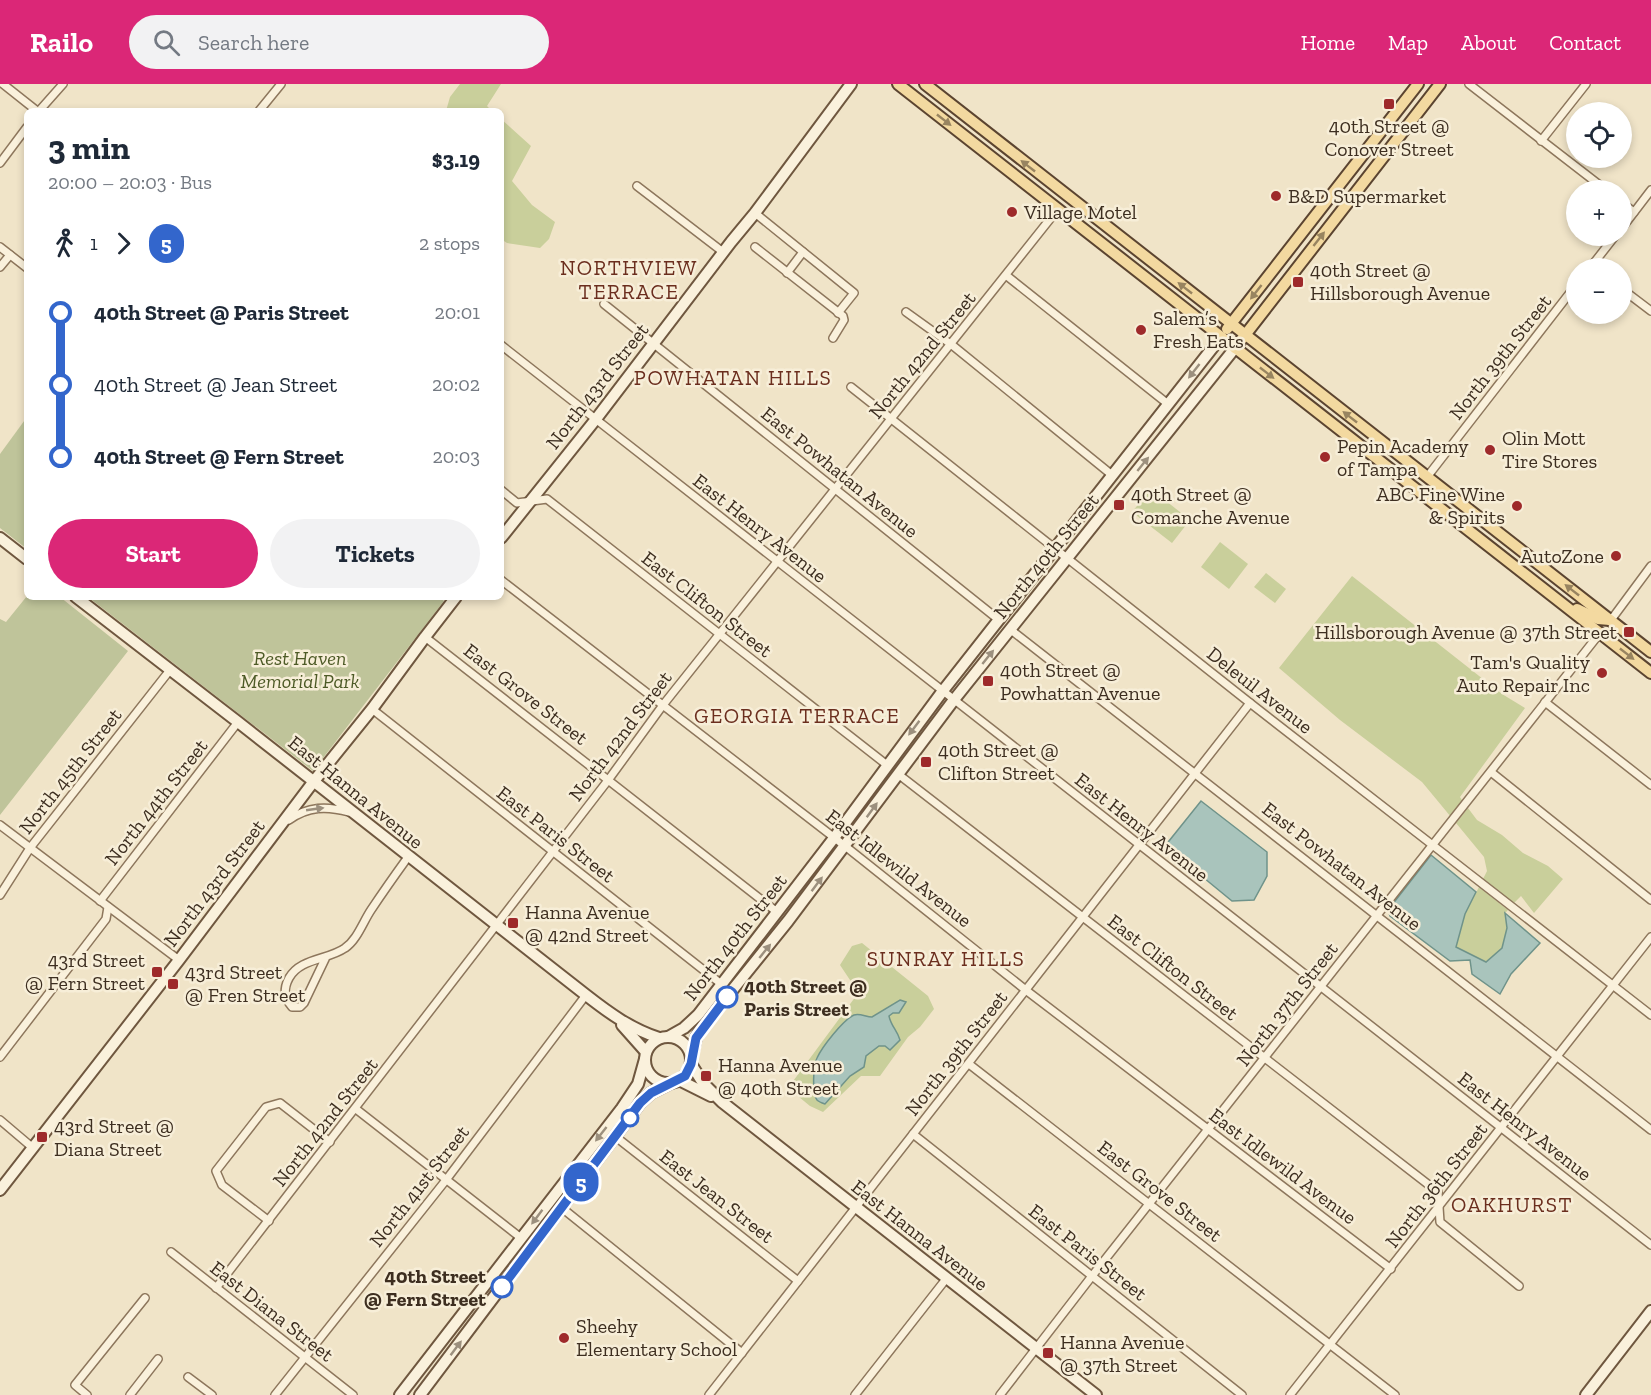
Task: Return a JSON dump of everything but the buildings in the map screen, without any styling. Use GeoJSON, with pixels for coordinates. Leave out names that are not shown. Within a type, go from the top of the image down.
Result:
{"type":"FeatureCollection","features":[{"type":"Feature","properties":{"kind":"main road"},"geometry":{"type":"LineString","coordinates":[[898,84],[1651,673]]}},
{"type":"Feature","properties":{"kind":"main road"},"geometry":{"type":"LineString","coordinates":[[925,84],[1651,652]]}},
{"type":"Feature","properties":{"kind":"main road","name":"North 40th Street"},"geometry":{"type":"LineString","coordinates":[[1221,337],[1418,84]]}},
{"type":"Feature","properties":{"kind":"main road","name":"North 40th Street"},"geometry":{"type":"LineString","coordinates":[[1235,348],[1440,84]]}},
{"type":"Feature","properties":{"kind":"main road"},"geometry":{"type":"LineString","coordinates":[[1392,471],[1409,476],[1427,477]]}},
{"type":"Feature","properties":{"kind":"main road"},"geometry":{"type":"LineString","coordinates":[[1486,542],[1499,543],[1507,540]]}},
{"type":"Feature","properties":{"kind":"main road"},"geometry":{"type":"LineString","coordinates":[[1571,609],[1582,610],[1598,619],[1611,621]]}},
{"type":"Feature","properties":{"kind":"main road"},"geometry":{"type":"LineString","coordinates":[[1600,633],[1619,635],[1638,642]]}},
{"type":"Feature","properties":{"kind":"street"},"geometry":{"type":"LineString","coordinates":[[3,84],[34,108]]}},
{"type":"Feature","properties":{"kind":"street"},"geometry":{"type":"LineString","coordinates":[[41,108],[63,84]]}},
{"type":"Feature","properties":{"kind":"street"},"geometry":{"type":"LineString","coordinates":[[261,108],[281,84]]}},
{"type":"Feature","properties":{"kind":"street","name":"North 43rd Street"},"geometry":{"type":"LineString","coordinates":[[504,534],[654,344],[851,84]]}},
{"type":"Feature","properties":{"kind":"street"},"geometry":{"type":"LineString","coordinates":[[1469,84],[1593,180]]}},
{"type":"Feature","properties":{"kind":"street"},"geometry":{"type":"LineString","coordinates":[[1541,141],[1586,84]]}},
{"type":"Feature","properties":{"kind":"street"},"geometry":{"type":"LineString","coordinates":[[0,163],[24,131]]}},
{"type":"Feature","properties":{"kind":"street"},"geometry":{"type":"LineString","coordinates":[[637,186],[723,252]]}},
{"type":"Feature","properties":{"kind":"street"},"geometry":{"type":"LineString","coordinates":[[1632,215],[1651,190]]}},
{"type":"Feature","properties":{"kind":"street","name":"North 42nd Street"},"geometry":{"type":"LineString","coordinates":[[216,1288],[356,1109],[718,634],[952,345],[1058,209]]}},
{"type":"Feature","properties":{"kind":"street"},"geometry":{"type":"LineString","coordinates":[[755,213],[854,293],[838,313]]}},
{"type":"Feature","properties":{"kind":"street"},"geometry":{"type":"LineString","coordinates":[[0,247],[24,266]]}},
{"type":"Feature","properties":{"kind":"street"},"geometry":{"type":"LineString","coordinates":[[755,247],[838,313],[844,320],[833,338]]}},
{"type":"Feature","properties":{"kind":"street"},"geometry":{"type":"LineString","coordinates":[[787,273],[803,252]]}},
{"type":"Feature","properties":{"kind":"street"},"geometry":{"type":"LineString","coordinates":[[0,267],[10,255]]}},
{"type":"Feature","properties":{"kind":"street"},"geometry":{"type":"LineString","coordinates":[[1007,276],[1168,404]]}},
{"type":"Feature","properties":{"kind":"street"},"geometry":{"type":"LineString","coordinates":[[1632,297],[1651,311]]}},
{"type":"Feature","properties":{"kind":"street","name":"North 39th Street"},"geometry":{"type":"LineString","coordinates":[[1427,477],[1566,298]]}},
{"type":"Feature","properties":{"kind":"street","name":"East Powhatan Avenue"},"geometry":{"type":"LineString","coordinates":[[604,304],[999,620]]}},
{"type":"Feature","properties":{"kind":"street"},"geometry":{"type":"LineString","coordinates":[[906,312],[952,345],[1113,475]]}},
{"type":"Feature","properties":{"kind":"street","name":"North 40th Street"},"geometry":{"type":"LineString","coordinates":[[664,1037],[684,1028],[692,1021],[834,838],[942,692],[1221,337]]}},
{"type":"Feature","properties":{"kind":"street","name":"East Henry Avenue"},"geometry":{"type":"LineString","coordinates":[[504,347],[1651,1245]]}},
{"type":"Feature","properties":{"kind":"street","name":"North 40th Street"},"geometry":{"type":"LineString","coordinates":[[691,1061],[696,1038],[701,1029],[788,921],[953,701],[1235,348]]}},
{"type":"Feature","properties":{"kind":"street","name":"Deleuil Avenue"},"geometry":{"type":"LineString","coordinates":[[851,387],[1054,549],[1651,1016]]}},
{"type":"Feature","properties":{"kind":"street","name":"East Clifton Street"},"geometry":{"type":"LineString","coordinates":[[504,492],[517,503],[547,499],[887,765]]}},
{"type":"Feature","properties":{"kind":"street"},"geometry":{"type":"LineString","coordinates":[[0,538],[24,557]]}},
{"type":"Feature","properties":{"kind":"street"},"geometry":{"type":"LineString","coordinates":[[1611,621],[1651,566]]}},
{"type":"Feature","properties":{"kind":"street","name":"East Idlewild Avenue"},"geometry":{"type":"LineString","coordinates":[[504,582],[845,846],[1027,991],[1390,1269]]}},
{"type":"Feature","properties":{"kind":"street","name":"East Hanna Avenue"},"geometry":{"type":"LineString","coordinates":[[80,600],[614,1016],[638,1031],[664,1037]]}},
{"type":"Feature","properties":{"kind":"street","name":"North 43rd Street"},"geometry":{"type":"LineString","coordinates":[[0,1190],[179,960],[314,781],[372,709],[452,600]]}},
{"type":"Feature","properties":{"kind":"street","name":"East Powhatan Avenue"},"geometry":{"type":"LineString","coordinates":[[1011,630],[1651,1130]]}},
{"type":"Feature","properties":{"kind":"street","name":"North 37th Street"},"geometry":{"type":"LineString","coordinates":[[1000,1395],[1600,633]]}},
{"type":"Feature","properties":{"kind":"street","name":"East Grove Street"},"geometry":{"type":"LineString","coordinates":[[425,636],[777,912]]}},
{"type":"Feature","properties":{"kind":"street","name":"North 45th Street"},"geometry":{"type":"LineString","coordinates":[[0,895],[30,849],[170,670]]}},
{"type":"Feature","properties":{"kind":"street"},"geometry":{"type":"LineString","coordinates":[[1545,702],[1651,785]]}},
{"type":"Feature","properties":{"kind":"street","name":"North 39th Street"},"geometry":{"type":"LineString","coordinates":[[709,1395],[1250,703]]}},
{"type":"Feature","properties":{"kind":"street","name":"East Paris Street"},"geometry":{"type":"LineString","coordinates":[[372,709],[720,983]]}},
{"type":"Feature","properties":{"kind":"street","name":"North 44th Street"},"geometry":{"type":"LineString","coordinates":[[100,901],[238,722]]}},
{"type":"Feature","properties":{"kind":"street"},"geometry":{"type":"LineString","coordinates":[[1491,772],[1651,900]]}},
{"type":"Feature","properties":{"kind":"street","name":"East Clifton Street"},"geometry":{"type":"LineString","coordinates":[[898,774],[1438,1192],[1440,1222],[1519,1286]]}},
{"type":"Feature","properties":{"kind":"street"},"geometry":{"type":"LineString","coordinates":[[280,827],[309,809],[337,809],[354,814]]}},
{"type":"Feature","properties":{"kind":"street"},"geometry":{"type":"LineString","coordinates":[[0,825],[179,960]]}},
{"type":"Feature","properties":{"kind":"street"},"geometry":{"type":"LineString","coordinates":[[326,957],[304,1003],[300,1007],[292,1007],[285,999],[285,990],[290,976],[306,963],[326,957],[346,947],[358,933],[408,857]]}},
{"type":"Feature","properties":{"kind":"street"},"geometry":{"type":"LineString","coordinates":[[0,1057],[106,919],[108,907]]}},
{"type":"Feature","properties":{"kind":"street","name":"North 36th Street"},"geometry":{"type":"LineString","coordinates":[[1290,1395],[1651,937]]}},
{"type":"Feature","properties":{"kind":"street","name":"North 41st Street"},"geometry":{"type":"LineString","coordinates":[[275,1395],[446,1179],[586,995]]}},
{"type":"Feature","properties":{"kind":"street","name":"East Hanna Avenue"},"geometry":{"type":"LineString","coordinates":[[614,1016],[646,1056]]}},
{"type":"Feature","properties":{"kind":"street"},"geometry":{"type":"LineString","coordinates":[[400,1395],[638,1084],[649,1047],[664,1037],[682,1041],[687,1046],[691,1061],[685,1076],[645,1098],[420,1395]]}},
{"type":"Feature","properties":{"kind":"street"},"geometry":{"type":"LineString","coordinates":[[646,1056],[649,1072],[653,1077],[658,1080],[675,1082]]}},
{"type":"Feature","properties":{"kind":"street","name":"East Hanna Avenue"},"geometry":{"type":"LineString","coordinates":[[691,1061],[703,1083],[722,1102],[1096,1395]]}},
{"type":"Feature","properties":{"kind":"street","name":"East Grove Street"},"geometry":{"type":"LineString","coordinates":[[969,1064],[1395,1395]]}},
{"type":"Feature","properties":{"kind":"street","name":"East Hanna Avenue"},"geometry":{"type":"LineString","coordinates":[[675,1082],[722,1102]]}},
{"type":"Feature","properties":{"kind":"street"},"geometry":{"type":"LineString","coordinates":[[269,1221],[222,1185],[216,1171],[266,1107],[280,1103],[330,1142]]}},
{"type":"Feature","properties":{"kind":"street"},"geometry":{"type":"LineString","coordinates":[[356,1109],[521,1238]]}},
{"type":"Feature","properties":{"kind":"street"},"geometry":{"type":"LineString","coordinates":[[0,1120],[33,1148]]}},
{"type":"Feature","properties":{"kind":"street","name":"East Paris Street"},"geometry":{"type":"LineString","coordinates":[[913,1134],[1242,1395]]}},
{"type":"Feature","properties":{"kind":"street","name":"East Jean Street"},"geometry":{"type":"LineString","coordinates":[[615,1137],[798,1281]]}},
{"type":"Feature","properties":{"kind":"street"},"geometry":{"type":"LineString","coordinates":[[573,1170],[572,1181],[561,1200],[562,1208],[742,1353]]}},
{"type":"Feature","properties":{"kind":"street","name":"East Diana Street"},"geometry":{"type":"LineString","coordinates":[[171,1252],[352,1395]]}},
{"type":"Feature","properties":{"kind":"street"},"geometry":{"type":"LineString","coordinates":[[855,1395],[946,1279]]}},
{"type":"Feature","properties":{"kind":"street"},"geometry":{"type":"LineString","coordinates":[[87,1395],[75,1385],[146,1298]]}},
{"type":"Feature","properties":{"kind":"street"},"geometry":{"type":"LineString","coordinates":[[1586,1395],[1651,1311]]}},
{"type":"Feature","properties":{"kind":"street"},"geometry":{"type":"LineString","coordinates":[[130,1395],[158,1359]]}},
{"type":"Feature","properties":{"kind":"street"},"geometry":{"type":"LineString","coordinates":[[188,1377],[212,1395]]}},
{"type":"Feature","properties":{"kind":"green space"},"geometry":{"type":"Polygon","coordinates":[[[460,84],[501,84],[487,106],[489,108],[447,108],[450,97],[460,84]]]}},
{"type":"Feature","properties":{"kind":"green space"},"geometry":{"type":"Polygon","coordinates":[[[504,122],[531,146],[512,181],[532,205],[555,222],[549,239],[540,248],[504,241],[504,122]]]}},
{"type":"Feature","properties":{"kind":"green space"},"geometry":{"type":"Polygon","coordinates":[[[24,421],[24,547],[0,528],[0,454],[24,421]]]}},
{"type":"Feature","properties":{"kind":"green space"},"geometry":{"type":"Polygon","coordinates":[[[1151,489],[1190,520],[1172,543],[1132,512],[1151,489]]]}},
{"type":"Feature","properties":{"kind":"green space"},"geometry":{"type":"Polygon","coordinates":[[[1220,542],[1248,564],[1229,589],[1201,567],[1220,542]]]}},
{"type":"Feature","properties":{"kind":"green space"},"geometry":{"type":"Polygon","coordinates":[[[1266,573],[1286,589],[1275,603],[1254,587],[1266,573]]]}},
{"type":"Feature","properties":{"kind":"green space"},"geometry":{"type":"Polygon","coordinates":[[[1352,576],[1502,694],[1525,708],[1460,797],[1463,802],[1451,817],[1422,782],[1340,720],[1279,668],[1352,576]]]}},
{"type":"Feature","properties":{"kind":"green space"},"geometry":{"type":"Polygon","coordinates":[[[24,600],[64,600],[128,651],[0,815],[0,619],[6,622],[24,600]]]}},
{"type":"Feature","properties":{"kind":"green space","name":"Rest Haven Memorial Park"},"geometry":{"type":"Polygon","coordinates":[[[92,600],[443,600],[313,771],[92,600]]]}},
{"type":"Feature","properties":{"kind":"green space"},"geometry":{"type":"Polygon","coordinates":[[[1468,808],[1477,820],[1502,835],[1523,853],[1548,866],[1563,879],[1534,913],[1521,896],[1514,903],[1483,879],[1487,871],[1484,857],[1456,823],[1468,808]]]}},
{"type":"Feature","properties":{"kind":"green space"},"geometry":{"type":"Polygon","coordinates":[[[1479,887],[1508,910],[1505,913],[1507,928],[1502,948],[1486,962],[1456,947],[1465,914],[1479,887]]]}},
{"type":"Feature","properties":{"kind":"green space"},"geometry":{"type":"Polygon","coordinates":[[[862,943],[928,996],[934,1009],[920,1027],[908,1037],[880,1076],[861,1076],[823,1112],[810,1106],[788,1088],[856,996],[856,989],[840,965],[852,946],[862,943]]]}},
{"type":"Feature","properties":{"kind":"water"},"geometry":{"type":"Polygon","coordinates":[[[1201,801],[1267,852],[1267,876],[1254,900],[1232,901],[1165,846],[1201,801]]]}},
{"type":"Feature","properties":{"kind":"water"},"geometry":{"type":"Polygon","coordinates":[[[1431,855],[1476,892],[1465,914],[1456,947],[1486,962],[1502,948],[1507,928],[1505,913],[1540,943],[1511,974],[1500,994],[1472,974],[1470,960],[1450,961],[1390,916],[1388,910],[1431,855]]]}},
{"type":"Feature","properties":{"kind":"water"},"geometry":{"type":"Polygon","coordinates":[[[900,1000],[906,1002],[899,1013],[889,1016],[900,1040],[890,1050],[885,1046],[879,1046],[866,1056],[864,1067],[850,1076],[825,1104],[818,1101],[815,1097],[814,1086],[816,1062],[823,1047],[833,1034],[854,1015],[872,1017],[900,1000]]]}},
{"type":"Feature","properties":{"kind":"bus line","name":"5"},"geometry":{"type":"LineString","coordinates":[[502,1287],[640,1103],[651,1093],[679,1080],[689,1071],[696,1038],[727,997]]}},
{"type":"Feature","properties":{"kind":"place","name":"40th Street @ Conover Street"},"geometry":{"type":"Point","coordinates":[1389,104]}},
{"type":"Feature","properties":{"kind":"place","name":"B&D Supermarket"},"geometry":{"type":"Point","coordinates":[1276,196]}},
{"type":"Feature","properties":{"kind":"place","name":"Village Motel"},"geometry":{"type":"Point","coordinates":[1012,212]}},
{"type":"Feature","properties":{"kind":"place","name":"40th Street @ Hillsborough Avenue"},"geometry":{"type":"Point","coordinates":[1298,282]}},
{"type":"Feature","properties":{"kind":"place","name":"Salem’s Fresh Eats"},"geometry":{"type":"Point","coordinates":[1141,330]}},
{"type":"Feature","properties":{"kind":"place","name":"Olin Mott Tire Stores"},"geometry":{"type":"Point","coordinates":[1490,450]}},
{"type":"Feature","properties":{"kind":"place","name":"Pepin Academy of Tampa"},"geometry":{"type":"Point","coordinates":[1325,457]}},
{"type":"Feature","properties":{"kind":"place","name":"40th Street @ Comanche Avenue"},"geometry":{"type":"Point","coordinates":[1119,505]}},
{"type":"Feature","properties":{"kind":"place","name":"ABC Fine Wine & Spirits"},"geometry":{"type":"Point","coordinates":[1517,506]}},
{"type":"Feature","properties":{"kind":"place","name":"AutoZone"},"geometry":{"type":"Point","coordinates":[1616,556]}},
{"type":"Feature","properties":{"kind":"place","name":"Hillsborough Avenue @ 37th Street"},"geometry":{"type":"Point","coordinates":[1629,632]}},
{"type":"Feature","properties":{"kind":"place","name":"Tam's Quality Auto Repair Inc"},"geometry":{"type":"Point","coordinates":[1602,673]}},
{"type":"Feature","properties":{"kind":"place","name":"40th Street @ Powhattan Avenue"},"geometry":{"type":"Point","coordinates":[988,681]}},
{"type":"Feature","properties":{"kind":"place","name":"40th Street @ Clifton Street"},"geometry":{"type":"Point","coordinates":[926,762]}},
{"type":"Feature","properties":{"kind":"place","name":"Hanna Avenue @ 42nd Street"},"geometry":{"type":"Point","coordinates":[513,923]}},
{"type":"Feature","properties":{"kind":"place","name":"43rd Street @ Fern Street"},"geometry":{"type":"Point","coordinates":[157,972]}},
{"type":"Feature","properties":{"kind":"place","name":"43rd Street @ Fren Street"},"geometry":{"type":"Point","coordinates":[173,984]}},
{"type":"Feature","properties":{"kind":"place","name":"40th Street @ Paris Street"},"geometry":{"type":"Point","coordinates":[727,997]}},
{"type":"Feature","properties":{"kind":"place","name":"Hanna Avenue @ 40th Street"},"geometry":{"type":"Point","coordinates":[706,1076]}},
{"type":"Feature","properties":{"kind":"place","name":"43rd Street @ Diana Street"},"geometry":{"type":"Point","coordinates":[42,1137]}},
{"type":"Feature","properties":{"kind":"place","name":"40th Street @ Fern Street"},"geometry":{"type":"Point","coordinates":[502,1287]}},
{"type":"Feature","properties":{"kind":"place","name":"Sheehy Elementary School"},"geometry":{"type":"Point","coordinates":[564,1338]}},
{"type":"Feature","properties":{"kind":"place","name":"Hanna Avenue @ 37th Street"},"geometry":{"type":"Point","coordinates":[1048,1353]}},
{"type":"Feature","properties":{"kind":"district","name":"NORTHVIEW TERRACE"},"geometry":{"type":"Point","coordinates":[629,280]}},
{"type":"Feature","properties":{"kind":"district","name":"POWHATAN HILLS"},"geometry":{"type":"Point","coordinates":[733,378]}},
{"type":"Feature","properties":{"kind":"district","name":"GEORGIA TERRACE"},"geometry":{"type":"Point","coordinates":[797,716]}},
{"type":"Feature","properties":{"kind":"district","name":"SUNRAY HILLS"},"geometry":{"type":"Point","coordinates":[946,959]}},
{"type":"Feature","properties":{"kind":"district","name":"OAKHURST"},"geometry":{"type":"Point","coordinates":[1512,1205]}}]}
